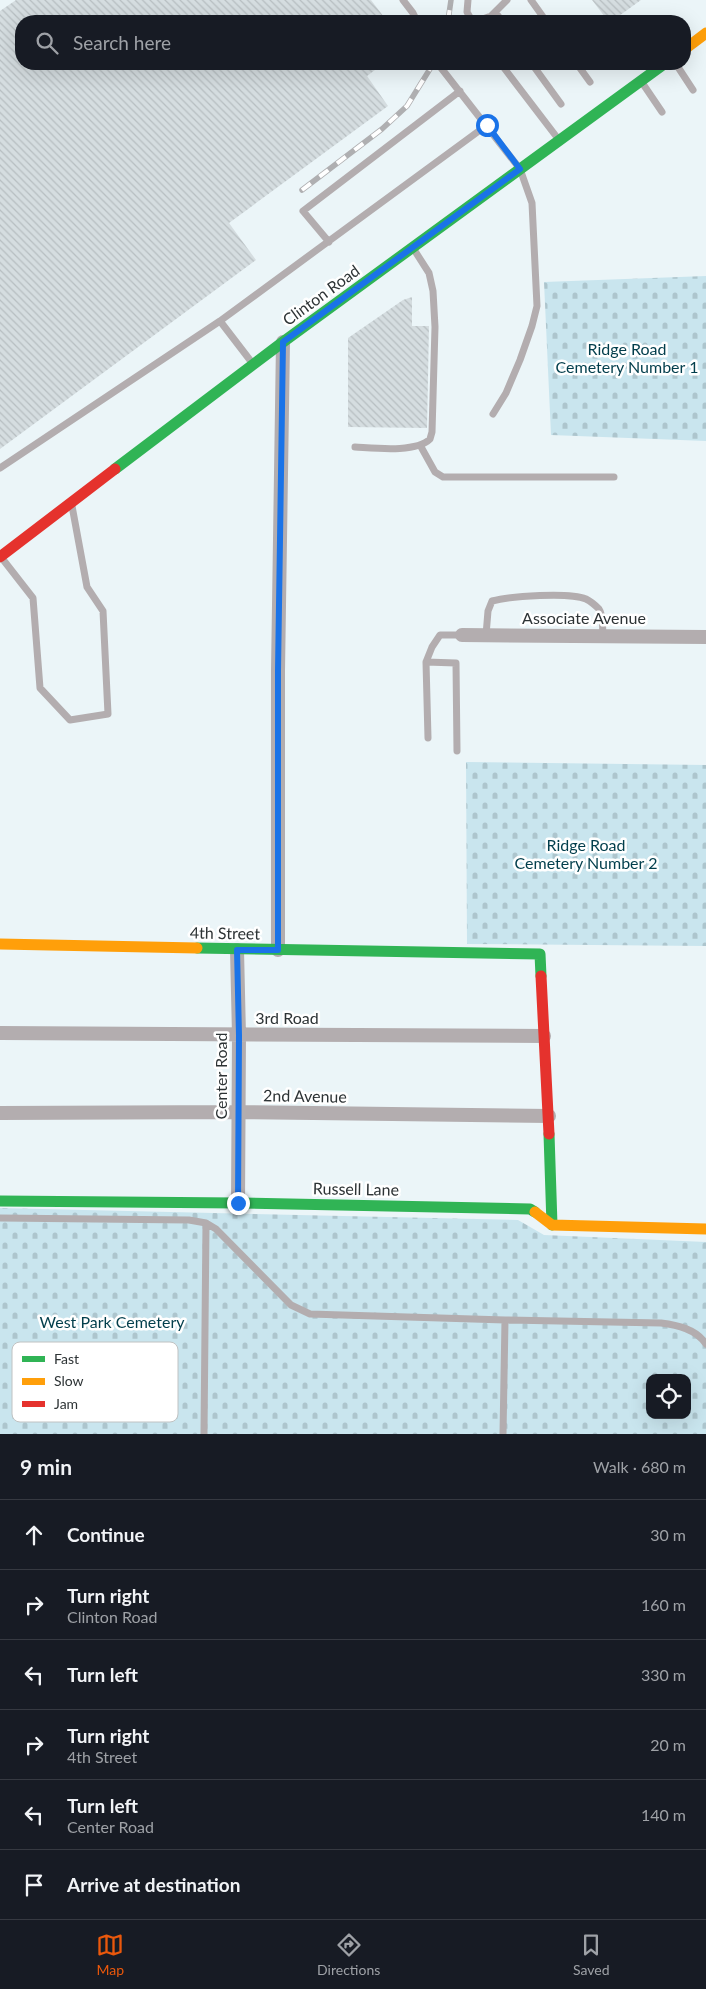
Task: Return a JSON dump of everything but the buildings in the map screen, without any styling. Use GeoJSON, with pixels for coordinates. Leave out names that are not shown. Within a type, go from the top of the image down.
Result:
{"type":"FeatureCollection","features":[{"type":"Feature","properties":{"kind":"street"},"geometry":{"type":"LineString","coordinates":[[691,45],[705,37]]}},
{"type":"Feature","properties":{"kind":"street","name":"Clinton Road"},"geometry":{"type":"LineString","coordinates":[[0,557],[283,342],[656,70]]}},
{"type":"Feature","properties":{"kind":"street"},"geometry":{"type":"LineString","coordinates":[[278,950],[278,671],[283,342]]}},
{"type":"Feature","properties":{"kind":"street","name":"Associate Avenue"},"geometry":{"type":"LineString","coordinates":[[462,635],[706,637]]}},
{"type":"Feature","properties":{"kind":"street","name":"4th Street"},"geometry":{"type":"LineString","coordinates":[[0,944],[237,950],[540,954],[544,1036]]}},
{"type":"Feature","properties":{"kind":"street","name":"Center Road"},"geometry":{"type":"LineString","coordinates":[[237,950],[239,1035],[238,1203]]}},
{"type":"Feature","properties":{"kind":"street","name":"3rd Road"},"geometry":{"type":"LineString","coordinates":[[0,1033],[544,1036]]}},
{"type":"Feature","properties":{"kind":"street"},"geometry":{"type":"LineString","coordinates":[[544,1036],[549,1116],[552,1225],[706,1229]]}},
{"type":"Feature","properties":{"kind":"street","name":"2nd Avenue"},"geometry":{"type":"LineString","coordinates":[[0,1114],[239,1112],[549,1116]]}},
{"type":"Feature","properties":{"kind":"street","name":"Russell Lane"},"geometry":{"type":"LineString","coordinates":[[0,1201],[238,1203],[530,1209],[552,1225]]}},
{"type":"Feature","properties":{"kind":"lane"},"geometry":{"type":"LineString","coordinates":[[403,0],[414,15]]}},
{"type":"Feature","properties":{"kind":"lane"},"geometry":{"type":"LineString","coordinates":[[468,0],[467,12],[469,15]]}},
{"type":"Feature","properties":{"kind":"lane"},"geometry":{"type":"LineString","coordinates":[[492,15],[507,0]]}},
{"type":"Feature","properties":{"kind":"lane"},"geometry":{"type":"LineString","coordinates":[[531,0],[542,15]]}},
{"type":"Feature","properties":{"kind":"lane"},"geometry":{"type":"LineString","coordinates":[[443,70],[520,169],[532,204],[537,306],[520,360],[506,393],[493,414]]}},
{"type":"Feature","properties":{"kind":"lane"},"geometry":{"type":"LineString","coordinates":[[507,70],[560,140]]}},
{"type":"Feature","properties":{"kind":"lane"},"geometry":{"type":"LineString","coordinates":[[536,70],[561,104]]}},
{"type":"Feature","properties":{"kind":"lane"},"geometry":{"type":"LineString","coordinates":[[581,70],[590,82]]}},
{"type":"Feature","properties":{"kind":"lane"},"geometry":{"type":"LineString","coordinates":[[680,70],[693,90]]}},
{"type":"Feature","properties":{"kind":"lane"},"geometry":{"type":"LineString","coordinates":[[641,81],[662,112]]}},
{"type":"Feature","properties":{"kind":"lane"},"geometry":{"type":"LineString","coordinates":[[329,242],[303,211],[460,91]]}},
{"type":"Feature","properties":{"kind":"lane"},"geometry":{"type":"LineString","coordinates":[[0,468],[220,320],[487,125]]}},
{"type":"Feature","properties":{"kind":"lane"},"geometry":{"type":"LineString","coordinates":[[355,448],[405,448],[420,446],[430,439],[432,432],[434,291],[429,273],[412,248]]}},
{"type":"Feature","properties":{"kind":"lane"},"geometry":{"type":"LineString","coordinates":[[220,320],[254,365]]}},
{"type":"Feature","properties":{"kind":"lane"},"geometry":{"type":"LineString","coordinates":[[420,446],[434,472],[443,477],[614,477]]}},
{"type":"Feature","properties":{"kind":"lane"},"geometry":{"type":"LineString","coordinates":[[0,557],[33,598],[40,688],[70,720],[108,714],[103,611],[87,587],[71,503]]}},
{"type":"Feature","properties":{"kind":"lane"},"geometry":{"type":"LineString","coordinates":[[486,635],[488,611],[492,601],[505,597],[571,596],[587,600],[599,609],[602,616],[603,636]]}},
{"type":"Feature","properties":{"kind":"lane"},"geometry":{"type":"LineString","coordinates":[[428,738],[426,662],[432,647],[440,635],[462,635]]}},
{"type":"Feature","properties":{"kind":"lane"},"geometry":{"type":"LineString","coordinates":[[426,662],[456,663],[457,751]]}},
{"type":"Feature","properties":{"kind":"lane"},"geometry":{"type":"LineString","coordinates":[[0,1218],[189,1220],[206,1223],[216,1229],[292,1305],[310,1314],[666,1324],[684,1328],[695,1334],[706,1344]]}},
{"type":"Feature","properties":{"kind":"lane"},"geometry":{"type":"LineString","coordinates":[[204,1434],[206,1223]]}},
{"type":"Feature","properties":{"kind":"lane"},"geometry":{"type":"LineString","coordinates":[[504,1434],[506,1320]]}},
{"type":"Feature","properties":{"kind":"green space","name":"Ridge Road Cemetery Number 1"},"geometry":{"type":"Polygon","coordinates":[[[706,276],[706,441],[551,435],[544,282],[706,276]]]}},
{"type":"Feature","properties":{"kind":"green space","name":"Ridge Road Cemetery Number 2"},"geometry":{"type":"Polygon","coordinates":[[[466,762],[706,765],[706,946],[467,944],[466,762]]]}},
{"type":"Feature","properties":{"kind":"green space","name":"West Park Cemetery"},"geometry":{"type":"Polygon","coordinates":[[[0,1208],[518,1220],[544,1235],[706,1242],[706,1434],[0,1434],[0,1208]]]}},
{"type":"Feature","properties":{"kind":"railway"},"geometry":{"type":"LineString","coordinates":[[449,15],[451,0]]}},
{"type":"Feature","properties":{"kind":"railway"},"geometry":{"type":"LineString","coordinates":[[302,190],[382,129],[407,106],[429,70]]}},
{"type":"Feature","properties":{"kind":"traffic: fast"},"geometry":{"type":"LineString","coordinates":[[115,469],[283,342],[656,70]]}},
{"type":"Feature","properties":{"kind":"traffic: fast"},"geometry":{"type":"LineString","coordinates":[[197,948],[540,954],[541,976]]}},
{"type":"Feature","properties":{"kind":"traffic: fast"},"geometry":{"type":"LineString","coordinates":[[549,1134],[552,1225]]}},
{"type":"Feature","properties":{"kind":"traffic: fast"},"geometry":{"type":"LineString","coordinates":[[0,1201],[238,1203],[530,1209],[535,1212]]}},
{"type":"Feature","properties":{"kind":"traffic: slow"},"geometry":{"type":"LineString","coordinates":[[691,44],[706,33]]}},
{"type":"Feature","properties":{"kind":"traffic: slow"},"geometry":{"type":"LineString","coordinates":[[0,944],[197,948]]}},
{"type":"Feature","properties":{"kind":"traffic: slow"},"geometry":{"type":"LineString","coordinates":[[535,1212],[552,1225],[706,1229]]}},
{"type":"Feature","properties":{"kind":"traffic: jam"},"geometry":{"type":"LineString","coordinates":[[0,557],[115,469]]}},
{"type":"Feature","properties":{"kind":"traffic: jam"},"geometry":{"type":"LineString","coordinates":[[541,976],[549,1134]]}},
{"type":"Feature","properties":{"kind":"route"},"geometry":{"type":"LineString","coordinates":[[238,1203],[239,1035],[237,950],[278,950],[278,671],[283,342],[520,169],[487,125]]}}]}
